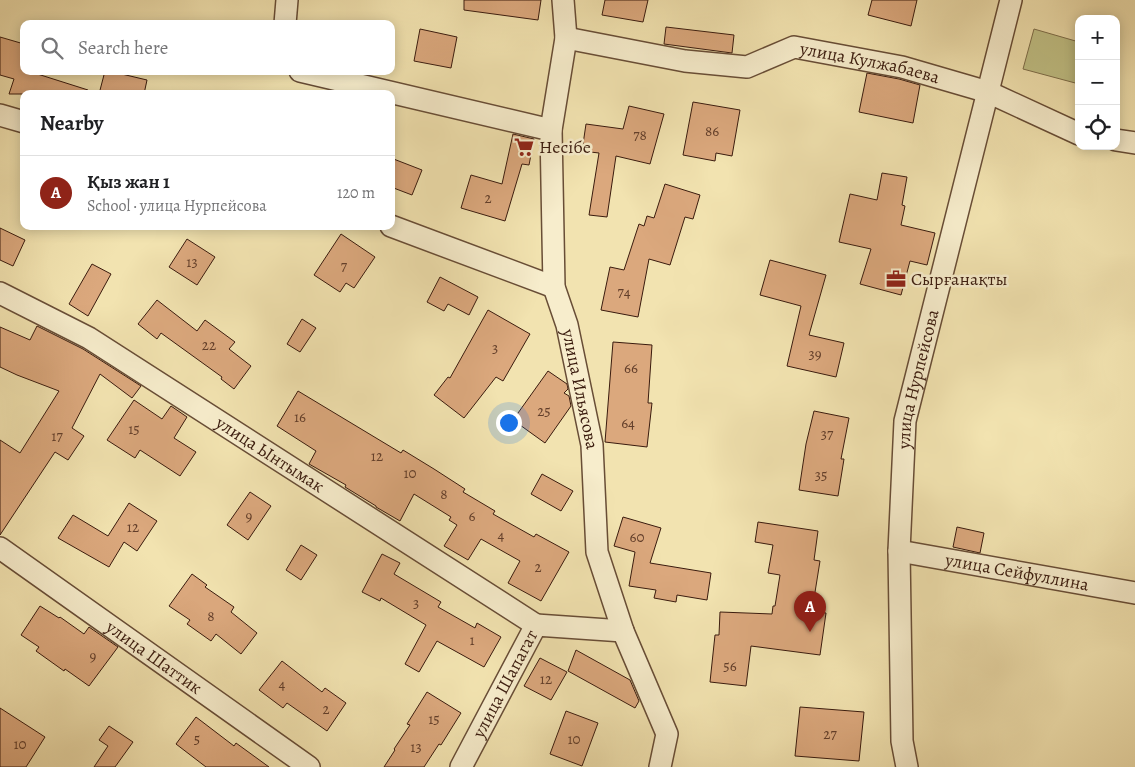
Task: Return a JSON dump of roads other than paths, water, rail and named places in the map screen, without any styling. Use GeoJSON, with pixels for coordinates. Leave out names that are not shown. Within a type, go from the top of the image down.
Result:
{"type":"FeatureCollection","features":[{"type":"Feature","properties":{"kind":"street"},"geometry":{"type":"LineString","coordinates":[[285,20],[287,0]]}},
{"type":"Feature","properties":{"kind":"street","name":"улица Ильясова"},"geometry":{"type":"LineString","coordinates":[[563,0],[566,38],[551,130],[554,287],[567,325],[592,445],[596,552],[623,631],[667,734],[660,767]]}},
{"type":"Feature","properties":{"kind":"street","name":"улица Нурпейсова"},"geometry":{"type":"LineString","coordinates":[[907,767],[902,741],[899,551],[905,421],[1011,0]]}},
{"type":"Feature","properties":{"kind":"street","name":"улица Кулжабаева"},"geometry":{"type":"LineString","coordinates":[[566,38],[685,60],[747,67],[794,47],[902,67],[988,92],[1075,132]]}},
{"type":"Feature","properties":{"kind":"street"},"geometry":{"type":"LineString","coordinates":[[317,75],[381,90]]}},
{"type":"Feature","properties":{"kind":"street"},"geometry":{"type":"LineString","coordinates":[[395,93],[551,130]]}},
{"type":"Feature","properties":{"kind":"street"},"geometry":{"type":"LineString","coordinates":[[0,115],[20,121]]}},
{"type":"Feature","properties":{"kind":"street"},"geometry":{"type":"LineString","coordinates":[[1120,141],[1135,143]]}},
{"type":"Feature","properties":{"kind":"street"},"geometry":{"type":"LineString","coordinates":[[395,228],[554,287]]}},
{"type":"Feature","properties":{"kind":"street","name":"улица Ынтымак"},"geometry":{"type":"LineString","coordinates":[[0,293],[89,338],[536,625]]}},
{"type":"Feature","properties":{"kind":"street","name":"улица Шаттик"},"geometry":{"type":"LineString","coordinates":[[0,548],[309,767]]}},
{"type":"Feature","properties":{"kind":"street","name":"улица Сейфуллина"},"geometry":{"type":"LineString","coordinates":[[899,551],[1135,593]]}},
{"type":"Feature","properties":{"kind":"street","name":"улица Шапагат"},"geometry":{"type":"LineString","coordinates":[[460,767],[536,625],[623,631]]}},
{"type":"Feature","properties":{"kind":"place","name":"Несібе"},"geometry":{"type":"Point","coordinates":[524,147]}},
{"type":"Feature","properties":{"kind":"place","name":"Сырғанақты"},"geometry":{"type":"Point","coordinates":[896,279]}},
{"type":"Feature","properties":{"kind":"place","name":"Қыз жан 1"},"geometry":{"type":"Point","coordinates":[810,632]}}]}
